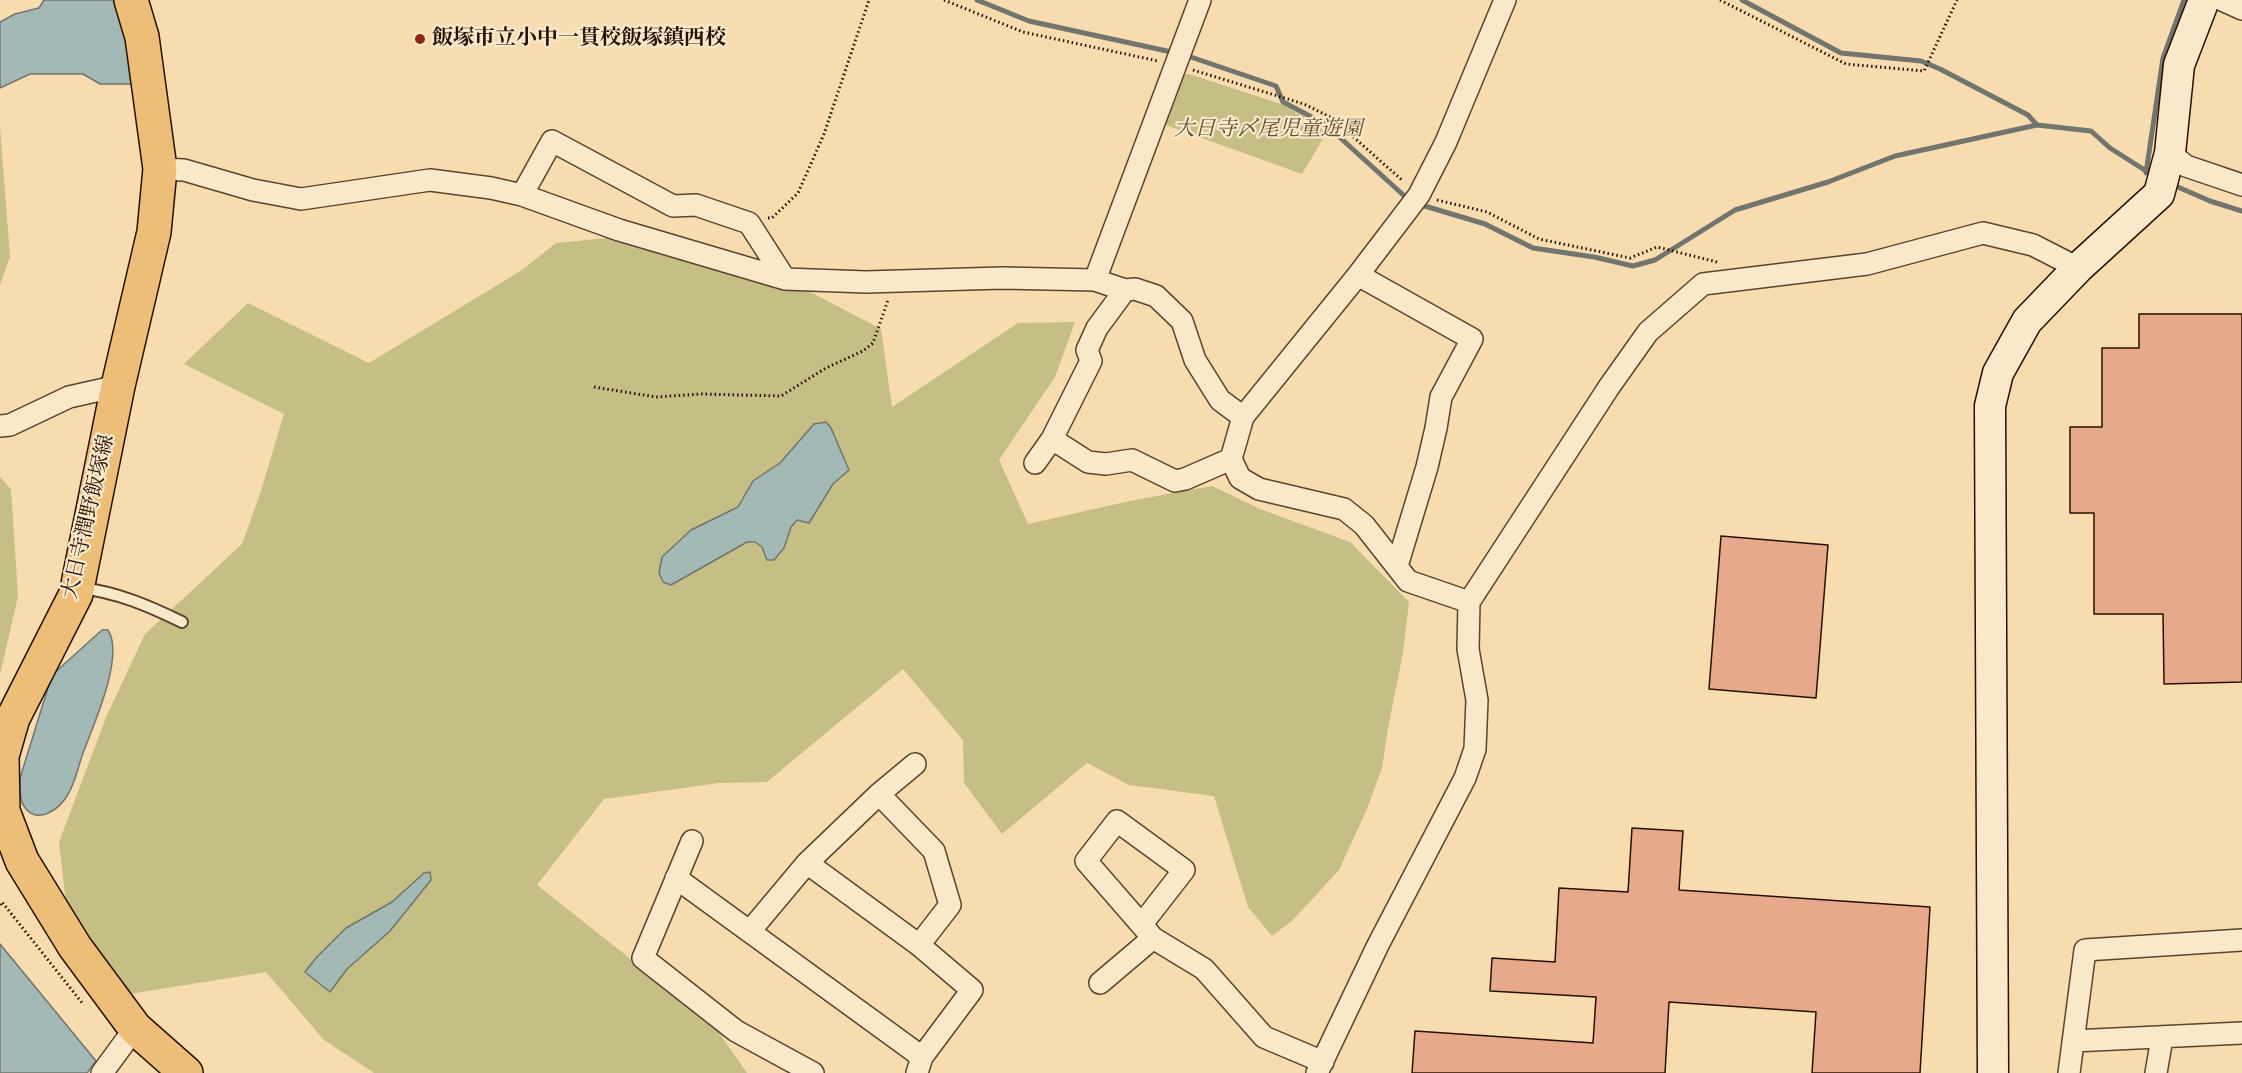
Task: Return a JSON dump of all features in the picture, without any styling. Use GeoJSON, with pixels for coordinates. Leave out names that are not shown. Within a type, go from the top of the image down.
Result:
{"type":"FeatureCollection","features":[{"type":"Feature","properties":{"kind":"main road","name":"大日寺潤野飯塚線"},"geometry":{"type":"LineString","coordinates":[[131,0],[142,37],[160,169],[154,232],[118,386],[76,594],[13,718],[2,756],[3,810],[22,861],[75,947],[135,1028],[186,1073]]}},
{"type":"Feature","properties":{"kind":"street"},"geometry":{"type":"LineString","coordinates":[[1095,280],[1200,0]]}},
{"type":"Feature","properties":{"kind":"street"},"geometry":{"type":"LineString","coordinates":[[1469,602],[1408,581],[1364,525],[1344,509],[1259,489],[1240,478],[1231,459],[1243,417],[1358,275],[1419,195],[1446,142],[1505,0]]}},
{"type":"Feature","properties":{"kind":"street"},"geometry":{"type":"LineString","coordinates":[[2164,173],[2179,65],[2204,0]]}},
{"type":"Feature","properties":{"kind":"street"},"geometry":{"type":"LineString","coordinates":[[2222,0],[2242,9]]}},
{"type":"Feature","properties":{"kind":"street"},"geometry":{"type":"LineString","coordinates":[[522,195],[552,141],[673,206],[696,205],[749,223],[785,279]]}},
{"type":"Feature","properties":{"kind":"street"},"geometry":{"type":"LineString","coordinates":[[1993,1073],[1990,406],[1998,373],[2027,321],[2164,173],[2186,166],[2242,185]]}},
{"type":"Feature","properties":{"kind":"street"},"geometry":{"type":"LineString","coordinates":[[160,169],[184,170],[253,190],[301,199],[430,180],[491,188],[522,195],[619,230],[785,279],[1095,280],[1125,290],[1135,290],[1156,296],[1182,321],[1195,360],[1220,400],[1243,417]]}},
{"type":"Feature","properties":{"kind":"street"},"geometry":{"type":"LineString","coordinates":[[1100,983],[1147,931],[1184,870],[1117,821],[1086,861],[1147,931],[1204,969],[1264,1037],[1320,1067],[1378,945],[1465,778],[1475,749],[1477,700],[1468,649],[1469,602],[1647,332],[1702,284],[1867,264],[1983,233],[2033,245],[2078,268]]}},
{"type":"Feature","properties":{"kind":"street"},"geometry":{"type":"LineString","coordinates":[[1358,275],[1472,339],[1441,397],[1427,467],[1397,566]]}},
{"type":"Feature","properties":{"kind":"street"},"geometry":{"type":"LineString","coordinates":[[1035,463],[1052,439],[1091,361],[1087,351],[1097,328],[1125,290]]}},
{"type":"Feature","properties":{"kind":"street"},"geometry":{"type":"LineString","coordinates":[[0,426],[10,425],[69,397],[118,386]]}},
{"type":"Feature","properties":{"kind":"street"},"geometry":{"type":"LineString","coordinates":[[1052,439],[1088,462],[1106,464],[1132,460],[1175,481],[1231,459]]}},
{"type":"Feature","properties":{"kind":"street"},"geometry":{"type":"LineString","coordinates":[[750,931],[807,862],[879,794],[915,764]]}},
{"type":"Feature","properties":{"kind":"street"},"geometry":{"type":"LineString","coordinates":[[879,794],[934,851],[950,905],[919,945]]}},
{"type":"Feature","properties":{"kind":"street"},"geometry":{"type":"LineString","coordinates":[[692,841],[643,958],[736,1031],[813,1073]]}},
{"type":"Feature","properties":{"kind":"street"},"geometry":{"type":"LineString","coordinates":[[676,878],[750,931],[920,1065],[972,990],[919,945],[807,862]]}},
{"type":"Feature","properties":{"kind":"street"},"geometry":{"type":"LineString","coordinates":[[2069,1073],[2085,950],[2242,940]]}},
{"type":"Feature","properties":{"kind":"street"},"geometry":{"type":"LineString","coordinates":[[102,1073],[135,1028]]}},
{"type":"Feature","properties":{"kind":"street"},"geometry":{"type":"LineString","coordinates":[[2073,1041],[2242,1033]]}},
{"type":"Feature","properties":{"kind":"street"},"geometry":{"type":"LineString","coordinates":[[2157,1073],[2162,1038]]}},
{"type":"Feature","properties":{"kind":"lane"},"geometry":{"type":"LineString","coordinates":[[77,588],[104,590],[150,606],[182,622]]}},
{"type":"Feature","properties":{"kind":"path"},"geometry":{"type":"LineString","coordinates":[[749,223],[772,218],[798,193],[824,134],[869,0]]}},
{"type":"Feature","properties":{"kind":"path"},"geometry":{"type":"LineString","coordinates":[[944,0],[1023,32],[1176,64],[1304,104],[1332,118],[1419,195],[1487,212],[1539,239],[1630,258],[1657,247],[1724,264]]}},
{"type":"Feature","properties":{"kind":"path"},"geometry":{"type":"LineString","coordinates":[[1720,0],[1846,64],[1924,71],[1957,0]]}},
{"type":"Feature","properties":{"kind":"path"},"geometry":{"type":"LineString","coordinates":[[594,387],[656,397],[701,394],[781,396],[826,368],[873,344],[894,281]]}},
{"type":"Feature","properties":{"kind":"path"},"geometry":{"type":"LineString","coordinates":[[0,905],[2,902],[90,1012]]}},
{"type":"Feature","properties":{"kind":"green space","name":"大日寺〆尾児童遊園"},"geometry":{"type":"Polygon","coordinates":[[[1189,74],[1281,104],[1328,130],[1302,174],[1163,124],[1181,75],[1189,74]]]}},
{"type":"Feature","properties":{"kind":"green space"},"geometry":{"type":"Polygon","coordinates":[[[0,127],[10,257],[0,285],[0,127]]]}},
{"type":"Feature","properties":{"kind":"green space"},"geometry":{"type":"Polygon","coordinates":[[[639,235],[785,279],[881,329],[892,407],[1018,323],[1075,322],[1055,377],[999,460],[1028,524],[1130,501],[1212,486],[1260,509],[1350,542],[1409,602],[1403,653],[1382,768],[1367,809],[1339,870],[1293,920],[1272,936],[1248,907],[1214,796],[1129,785],[1087,763],[1002,834],[964,783],[963,740],[903,669],[767,782],[719,783],[604,799],[537,885],[713,1024],[747,1073],[374,1073],[324,1040],[266,972],[130,994],[67,911],[59,842],[107,715],[145,634],[242,544],[284,414],[184,364],[248,303],[369,363],[522,270],[556,243],[639,235]]]}},
{"type":"Feature","properties":{"kind":"green space"},"geometry":{"type":"Polygon","coordinates":[[[0,477],[11,489],[18,596],[0,675],[0,477]]]}},
{"type":"Feature","properties":{"kind":"water"},"geometry":{"type":"Polygon","coordinates":[[[44,0],[121,0],[139,84],[100,84],[83,74],[30,74],[0,88],[0,22],[15,14],[39,8],[44,0]]]}},
{"type":"Feature","properties":{"kind":"water"},"geometry":{"type":"Polygon","coordinates":[[[826,422],[831,428],[849,470],[833,484],[809,523],[797,520],[791,527],[784,548],[774,560],[767,560],[762,547],[755,542],[747,542],[671,585],[663,582],[659,573],[662,557],[691,530],[738,507],[753,481],[780,463],[814,424],[826,422]]]}},
{"type":"Feature","properties":{"kind":"water"},"geometry":{"type":"Polygon","coordinates":[[[102,630],[108,630],[112,642],[113,656],[110,673],[100,709],[74,781],[67,796],[54,810],[43,815],[31,813],[22,802],[20,778],[52,675],[102,630]]]}},
{"type":"Feature","properties":{"kind":"water"},"geometry":{"type":"Polygon","coordinates":[[[430,872],[431,880],[390,931],[347,969],[330,992],[305,972],[346,928],[392,902],[424,873],[430,872]]]}},
{"type":"Feature","properties":{"kind":"water"},"geometry":{"type":"Polygon","coordinates":[[[0,944],[96,1061],[87,1073],[0,1073],[0,944]]]}},
{"type":"Feature","properties":{"kind":"building"},"geometry":{"type":"Polygon","coordinates":[[[2139,314],[2242,314],[2242,682],[2164,684],[2163,614],[2094,614],[2094,513],[2070,513],[2070,427],[2102,427],[2102,348],[2139,348],[2139,314]]]}},
{"type":"Feature","properties":{"kind":"building"},"geometry":{"type":"Polygon","coordinates":[[[1721,536],[1828,545],[1816,698],[1709,689],[1721,536]]]}},
{"type":"Feature","properties":{"kind":"building"},"geometry":{"type":"Polygon","coordinates":[[[1632,828],[1683,831],[1679,890],[1930,907],[1920,1073],[1812,1073],[1816,1012],[1669,1002],[1665,1073],[1412,1073],[1415,1031],[1593,1043],[1596,997],[1490,991],[1492,958],[1555,962],[1559,888],[1628,892],[1632,828]]]}},
{"type":"Feature","properties":{"kind":"waterway"},"geometry":{"type":"LineString","coordinates":[[977,0],[1029,21],[1176,53]]}},
{"type":"Feature","properties":{"kind":"waterway"},"geometry":{"type":"LineString","coordinates":[[1742,0],[1841,53],[1921,61],[1940,69],[2028,115],[2037,125]]}},
{"type":"Feature","properties":{"kind":"waterway"},"geometry":{"type":"LineString","coordinates":[[2146,173],[2163,58],[2184,0]]}},
{"type":"Feature","properties":{"kind":"waterway"},"geometry":{"type":"LineString","coordinates":[[1185,55],[1276,86],[1283,102],[1325,124],[1410,201]]}},
{"type":"Feature","properties":{"kind":"waterway"},"geometry":{"type":"LineString","coordinates":[[1418,204],[1485,224],[1533,248],[1594,257],[1633,266],[1655,260],[1735,210],[1828,182],[1895,156],[2037,125],[2091,131],[2110,148],[2154,176]]}},
{"type":"Feature","properties":{"kind":"waterway"},"geometry":{"type":"LineString","coordinates":[[2171,184],[2210,201],[2242,211]]}},
{"type":"Feature","properties":{"kind":"place","name":"飯塚市立小中一貫校飯塚鎮西校"},"geometry":{"type":"Point","coordinates":[420,39]}}]}
